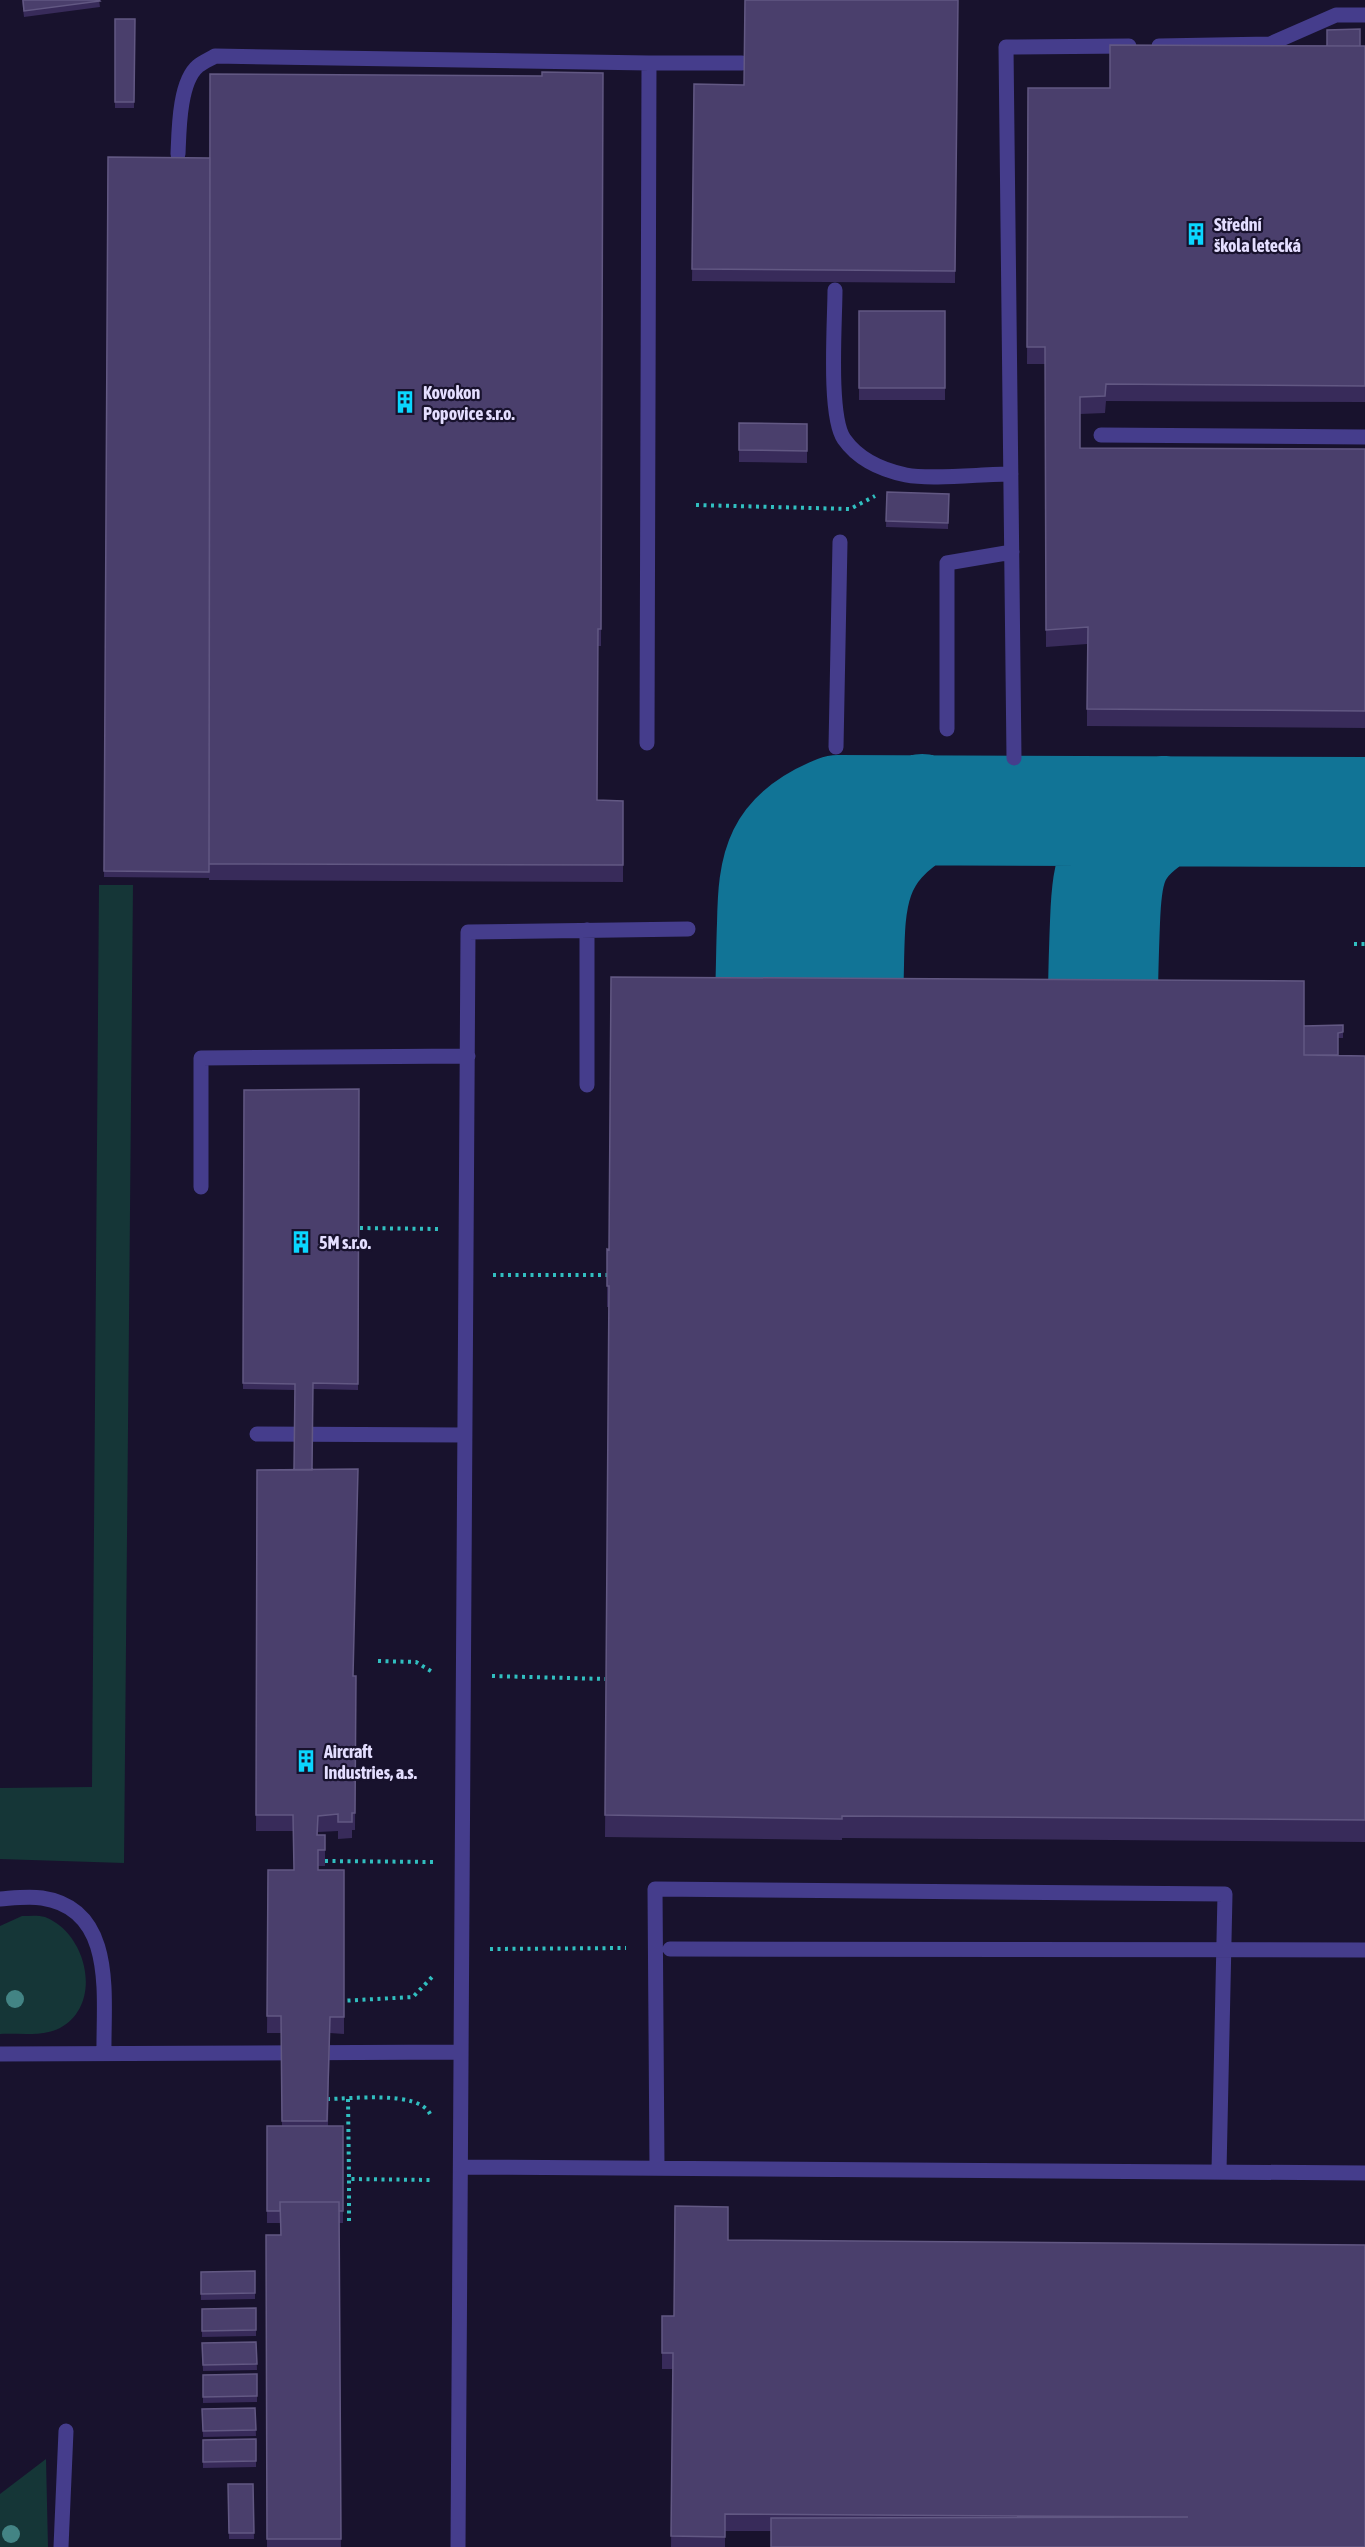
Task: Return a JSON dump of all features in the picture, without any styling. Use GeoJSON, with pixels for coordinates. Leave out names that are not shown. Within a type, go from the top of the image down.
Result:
{"type":"FeatureCollection","features":[{"type":"Feature","properties":{"kind":"street"},"geometry":{"type":"LineString","coordinates":[[1014,758],[1006,47],[1270,44],[1336,15],[1365,15]]}},
{"type":"Feature","properties":{"kind":"street"},"geometry":{"type":"LineString","coordinates":[[177,154],[180,118],[188,83],[197,67],[215,56],[742,63]]}},
{"type":"Feature","properties":{"kind":"street"},"geometry":{"type":"LineString","coordinates":[[647,744],[649,63]]}},
{"type":"Feature","properties":{"kind":"street"},"geometry":{"type":"LineString","coordinates":[[835,290],[835,407],[843,438],[862,457],[883,469],[908,475],[1011,474]]}},
{"type":"Feature","properties":{"kind":"street"},"geometry":{"type":"LineString","coordinates":[[1101,435],[1365,437]]}},
{"type":"Feature","properties":{"kind":"street"},"geometry":{"type":"LineString","coordinates":[[836,747],[840,542]]}},
{"type":"Feature","properties":{"kind":"street"},"geometry":{"type":"LineString","coordinates":[[947,729],[947,563],[1012,552]]}},
{"type":"Feature","properties":{"kind":"street"},"geometry":{"type":"LineString","coordinates":[[458,2547],[468,932],[688,929]]}},
{"type":"Feature","properties":{"kind":"street"},"geometry":{"type":"LineString","coordinates":[[587,930],[587,1085]]}},
{"type":"Feature","properties":{"kind":"street"},"geometry":{"type":"LineString","coordinates":[[201,1187],[201,1058],[468,1056]]}},
{"type":"Feature","properties":{"kind":"street"},"geometry":{"type":"LineString","coordinates":[[257,1434],[464,1435]]}},
{"type":"Feature","properties":{"kind":"street"},"geometry":{"type":"LineString","coordinates":[[657,2167],[655,1889],[1225,1894],[1219,2171]]}},
{"type":"Feature","properties":{"kind":"street"},"geometry":{"type":"LineString","coordinates":[[1,1899],[36,1898],[59,1902],[80,1917],[89,1928],[98,1944],[103,1961],[104,2053]]}},
{"type":"Feature","properties":{"kind":"street"},"geometry":{"type":"LineString","coordinates":[[670,1949],[1365,1950]]}},
{"type":"Feature","properties":{"kind":"street"},"geometry":{"type":"LineString","coordinates":[[0,2054],[461,2052]]}},
{"type":"Feature","properties":{"kind":"street"},"geometry":{"type":"LineString","coordinates":[[462,2167],[1365,2173]]}},
{"type":"Feature","properties":{"kind":"street"},"geometry":{"type":"LineString","coordinates":[[61,2547],[66,2431]]}},
{"type":"Feature","properties":{"kind":"path"},"geometry":{"type":"LineString","coordinates":[[696,505],[850,509],[877,495]]}},
{"type":"Feature","properties":{"kind":"path"},"geometry":{"type":"LineString","coordinates":[[1354,944],[1365,944]]}},
{"type":"Feature","properties":{"kind":"path"},"geometry":{"type":"LineString","coordinates":[[360,1228],[444,1229],[466,1254],[492,1275],[607,1275]]}},
{"type":"Feature","properties":{"kind":"path"},"geometry":{"type":"LineString","coordinates":[[438,1663],[438,1675]]}},
{"type":"Feature","properties":{"kind":"path"},"geometry":{"type":"LineString","coordinates":[[435,1874],[436,1850]]}},
{"type":"Feature","properties":{"kind":"path"},"geometry":{"type":"LineString","coordinates":[[325,1861],[435,1862]]}},
{"type":"Feature","properties":{"kind":"path"},"geometry":{"type":"LineString","coordinates":[[335,2001],[413,1997],[433,1976],[484,1949],[654,1948]]}},
{"type":"Feature","properties":{"kind":"path"},"geometry":{"type":"LineString","coordinates":[[327,2099],[406,2098],[428,2110],[434,2120]]}},
{"type":"Feature","properties":{"kind":"path"},"geometry":{"type":"LineString","coordinates":[[348,2099],[349,2222]]}},
{"type":"Feature","properties":{"kind":"path"},"geometry":{"type":"LineString","coordinates":[[350,2180],[438,2180]]}},
{"type":"Feature","properties":{"kind":"green space"},"geometry":{"type":"Polygon","coordinates":[[[99,885],[133,885],[124,1863],[0,1859],[0,1788],[92,1787],[99,885]]]}},
{"type":"Feature","properties":{"kind":"green space"},"geometry":{"type":"Polygon","coordinates":[[[22,1916],[45,1917],[60,1925],[80,1953],[85,1970],[86,1987],[82,2003],[74,2017],[60,2028],[39,2034],[0,2034],[0,1926],[22,1916]]]}},
{"type":"Feature","properties":{"kind":"green space"},"geometry":{"type":"Polygon","coordinates":[[[46,2459],[48,2547],[0,2547],[0,2494],[46,2459]]]}},
{"type":"Feature","properties":{"kind":"building"},"geometry":{"type":"Polygon","coordinates":[[[23,0],[99,0],[100,1],[24,11],[23,0]]]}},
{"type":"Feature","properties":{"kind":"building"},"geometry":{"type":"Polygon","coordinates":[[[745,0],[958,0],[955,271],[692,269],[694,84],[744,85],[745,0]]]}},
{"type":"Feature","properties":{"kind":"building"},"geometry":{"type":"Polygon","coordinates":[[[115,19],[135,19],[134,102],[115,102],[115,19]]]}},
{"type":"Feature","properties":{"kind":"building"},"geometry":{"type":"Polygon","coordinates":[[[1360,29],[1360,46],[1327,46],[1327,30],[1360,29]]]}},
{"type":"Feature","properties":{"kind":"building"},"geometry":{"type":"Polygon","coordinates":[[[1110,45],[1365,46],[1365,386],[1106,384],[1105,396],[1080,397],[1080,448],[1365,449],[1365,711],[1087,709],[1088,627],[1046,630],[1045,347],[1027,347],[1028,88],[1110,88],[1110,45]]]}},
{"type":"Feature","properties":{"kind":"building","name":"Kovokon Popovice s.r.o."},"geometry":{"type":"Polygon","coordinates":[[[542,72],[603,73],[601,629],[598,629],[597,800],[623,801],[623,865],[209,864],[210,74],[542,76],[542,72]]]}},
{"type":"Feature","properties":{"kind":"building"},"geometry":{"type":"Polygon","coordinates":[[[108,157],[210,158],[209,872],[104,871],[108,157]]]}},
{"type":"Feature","properties":{"kind":"building"},"geometry":{"type":"Polygon","coordinates":[[[859,311],[945,311],[945,388],[859,388],[859,311]]]}},
{"type":"Feature","properties":{"kind":"building"},"geometry":{"type":"Polygon","coordinates":[[[739,423],[807,424],[807,451],[739,450],[739,423]]]}},
{"type":"Feature","properties":{"kind":"building"},"geometry":{"type":"Polygon","coordinates":[[[887,492],[949,494],[948,523],[886,521],[887,492]]]}},
{"type":"Feature","properties":{"kind":"building"},"geometry":{"type":"Polygon","coordinates":[[[611,977],[1304,981],[1304,1055],[1365,1056],[1365,1820],[842,1816],[842,1819],[605,1815],[609,1286],[607,1286],[607,1249],[609,1250],[611,977]]]}},
{"type":"Feature","properties":{"kind":"building"},"geometry":{"type":"Polygon","coordinates":[[[1343,1025],[1343,1032],[1338,1033],[1338,1055],[1304,1055],[1304,1026],[1343,1025]]]}},
{"type":"Feature","properties":{"kind":"building","name":"5M s.r.o."},"geometry":{"type":"Polygon","coordinates":[[[359,1089],[358,1384],[313,1383],[312,1470],[294,1470],[295,1384],[243,1383],[244,1090],[359,1089]]]}},
{"type":"Feature","properties":{"kind":"building","name":"Aircraft Industries, a.s."},"geometry":{"type":"Polygon","coordinates":[[[358,1469],[353,1676],[356,1676],[355,1813],[352,1813],[352,1822],[338,1822],[338,1814],[318,1816],[317,1835],[325,1835],[325,1850],[318,1850],[318,1870],[344,1870],[344,2017],[330,2017],[327,2121],[282,2121],[281,2016],[267,2016],[268,1870],[294,1870],[293,1815],[256,1815],[257,1470],[358,1469]]]}},
{"type":"Feature","properties":{"kind":"building"},"geometry":{"type":"Polygon","coordinates":[[[267,2126],[343,2126],[343,2211],[339,2211],[339,2202],[280,2202],[280,2211],[267,2211],[267,2126]]]}},
{"type":"Feature","properties":{"kind":"building"},"geometry":{"type":"Polygon","coordinates":[[[280,2202],[339,2202],[341,2539],[267,2539],[266,2235],[281,2235],[280,2202]]]}},
{"type":"Feature","properties":{"kind":"building"},"geometry":{"type":"Polygon","coordinates":[[[675,2206],[728,2207],[728,2240],[1365,2245],[1365,2547],[771,2547],[771,2518],[1188,2517],[725,2514],[725,2537],[671,2536],[673,2353],[662,2353],[662,2316],[674,2316],[675,2206]]]}},
{"type":"Feature","properties":{"kind":"building"},"geometry":{"type":"Polygon","coordinates":[[[255,2271],[255,2293],[201,2294],[201,2272],[255,2271]]]}},
{"type":"Feature","properties":{"kind":"building"},"geometry":{"type":"Polygon","coordinates":[[[256,2308],[256,2330],[202,2331],[202,2309],[256,2308]]]}},
{"type":"Feature","properties":{"kind":"building"},"geometry":{"type":"Polygon","coordinates":[[[256,2342],[257,2364],[203,2365],[202,2343],[256,2342]]]}},
{"type":"Feature","properties":{"kind":"building"},"geometry":{"type":"Polygon","coordinates":[[[257,2374],[257,2396],[203,2397],[203,2375],[257,2374]]]}},
{"type":"Feature","properties":{"kind":"building"},"geometry":{"type":"Polygon","coordinates":[[[255,2408],[256,2430],[203,2431],[202,2409],[255,2408]]]}},
{"type":"Feature","properties":{"kind":"building"},"geometry":{"type":"Polygon","coordinates":[[[256,2439],[256,2461],[203,2462],[203,2440],[256,2439]]]}},
{"type":"Feature","properties":{"kind":"building"},"geometry":{"type":"Polygon","coordinates":[[[228,2484],[253,2484],[254,2533],[229,2533],[228,2484]]]}},
{"type":"Feature","properties":{"kind":"taxiway"},"geometry":{"type":"LineString","coordinates":[[848,999],[851,914],[855,890],[863,868],[876,847],[895,827],[922,809]]}},
{"type":"Feature","properties":{"kind":"taxiway"},"geometry":{"type":"LineString","coordinates":[[770,998],[774,885],[783,854],[791,841],[803,830],[818,819],[838,810],[1365,812]]}},
{"type":"Feature","properties":{"kind":"taxiway"},"geometry":{"type":"LineString","coordinates":[[1103,1001],[1106,902],[1111,870],[1123,844],[1147,822],[1164,811]]}},
{"type":"Feature","properties":{"kind":"place","name":"Střední škola letecká"},"geometry":{"type":"Point","coordinates":[1196,234]}},
{"type":"Feature","properties":{"kind":"place","name":"Kovokon Popovice s.r.o."},"geometry":{"type":"Point","coordinates":[405,402]}},
{"type":"Feature","properties":{"kind":"place","name":"5M s.r.o."},"geometry":{"type":"Point","coordinates":[301,1242]}},
{"type":"Feature","properties":{"kind":"place","name":"Aircraft Industries, a.s."},"geometry":{"type":"Point","coordinates":[306,1761]}}]}
